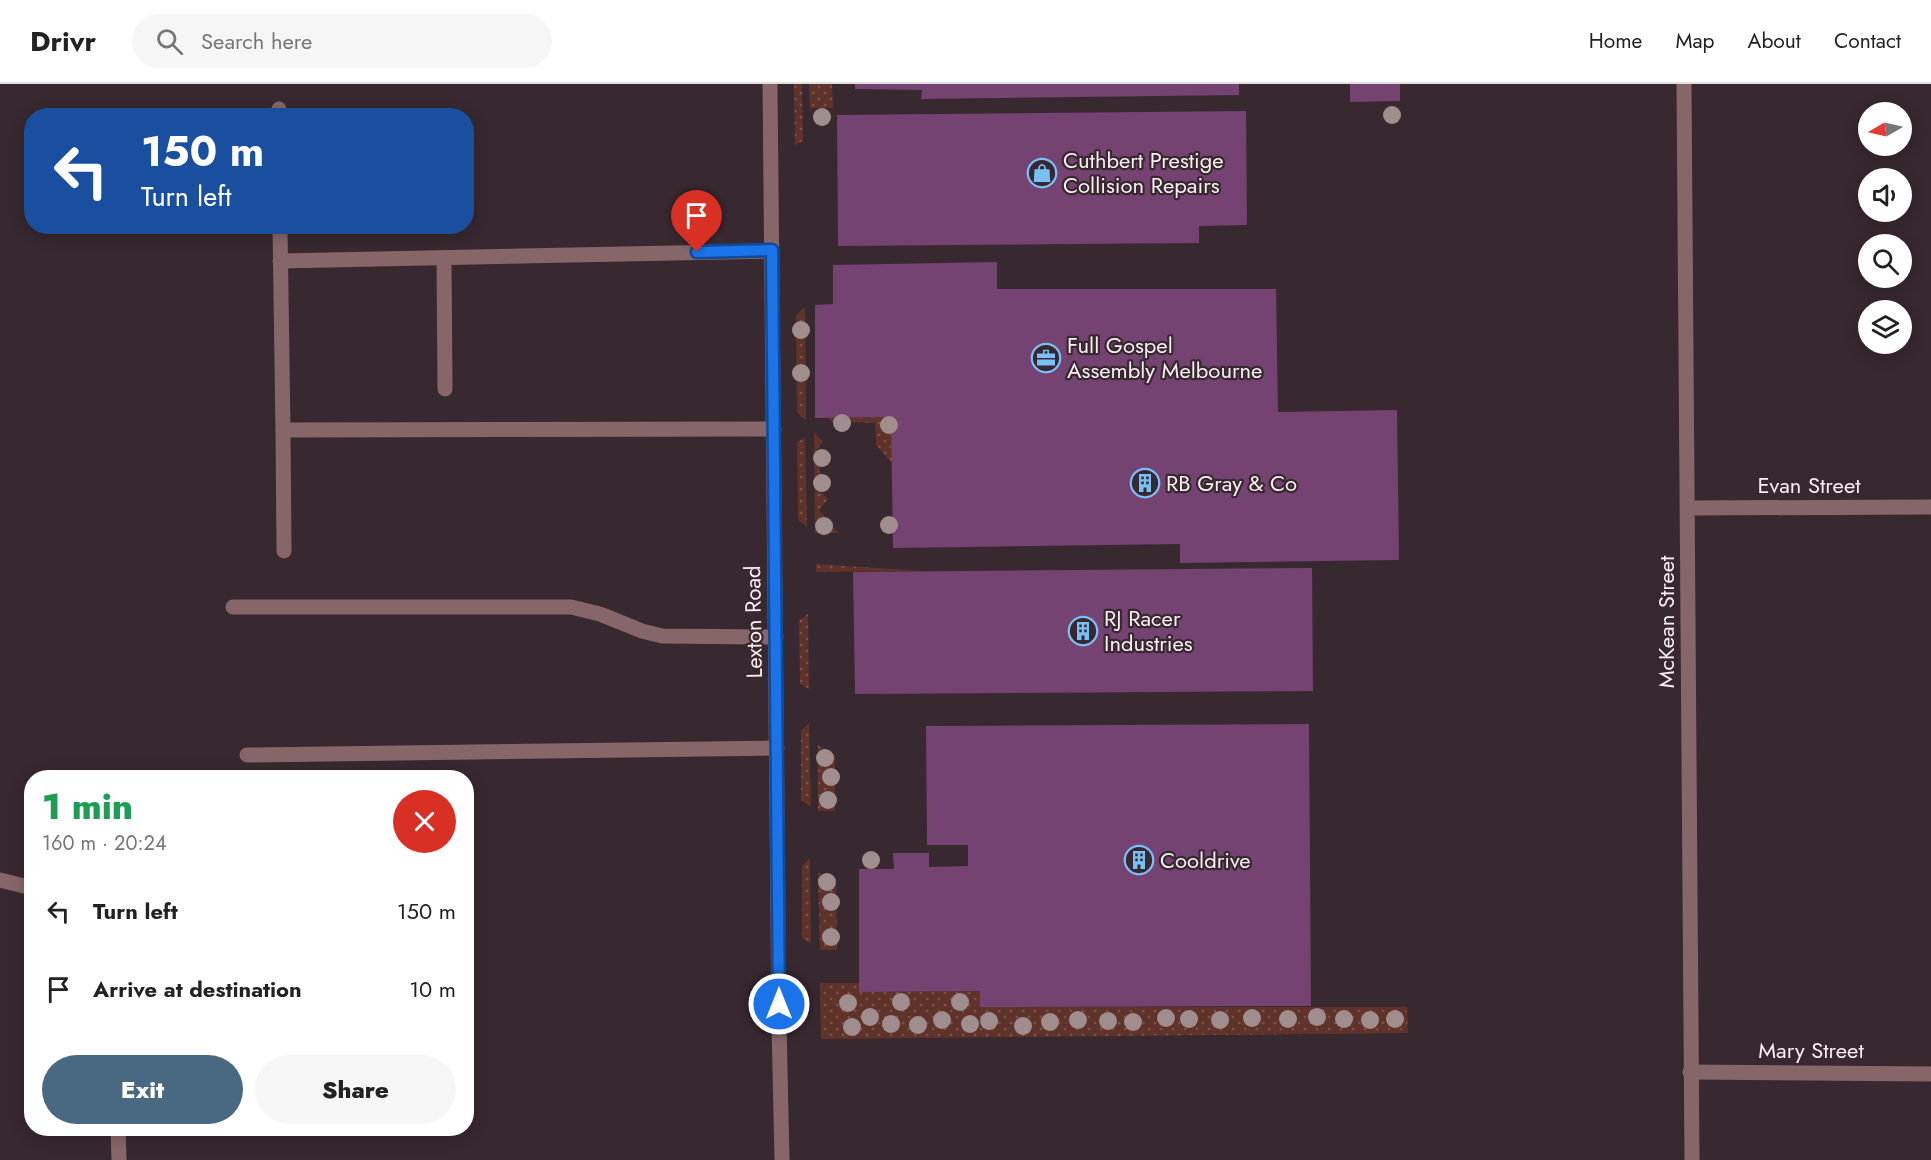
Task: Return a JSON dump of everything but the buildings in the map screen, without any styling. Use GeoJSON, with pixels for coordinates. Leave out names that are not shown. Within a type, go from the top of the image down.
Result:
{"type":"FeatureCollection","features":[{"type":"Feature","properties":{"kind":"street","name":"Lexton Road"},"geometry":{"type":"LineString","coordinates":[[770,84],[782,1160]]}},
{"type":"Feature","properties":{"kind":"street","name":"McKean Street"},"geometry":{"type":"LineString","coordinates":[[1684,84],[1692,1160]]}},
{"type":"Feature","properties":{"kind":"street"},"geometry":{"type":"LineString","coordinates":[[280,234],[284,552]]}},
{"type":"Feature","properties":{"kind":"street"},"geometry":{"type":"LineString","coordinates":[[280,261],[772,250]]}},
{"type":"Feature","properties":{"kind":"street"},"geometry":{"type":"LineString","coordinates":[[444,258],[446,389]]}},
{"type":"Feature","properties":{"kind":"street"},"geometry":{"type":"LineString","coordinates":[[283,430],[774,429]]}},
{"type":"Feature","properties":{"kind":"street","name":"Evan Street"},"geometry":{"type":"LineString","coordinates":[[1688,508],[1931,507]]}},
{"type":"Feature","properties":{"kind":"street"},"geometry":{"type":"LineString","coordinates":[[233,607],[571,607],[600,614],[642,631],[662,636],[776,637]]}},
{"type":"Feature","properties":{"kind":"street"},"geometry":{"type":"LineString","coordinates":[[247,755],[777,748]]}},
{"type":"Feature","properties":{"kind":"street"},"geometry":{"type":"LineString","coordinates":[[0,880],[24,886]]}},
{"type":"Feature","properties":{"kind":"street","name":"Mary Street"},"geometry":{"type":"LineString","coordinates":[[1690,1072],[1931,1074]]}},
{"type":"Feature","properties":{"kind":"street"},"geometry":{"type":"LineString","coordinates":[[118,1136],[119,1160]]}},
{"type":"Feature","properties":{"kind":"shaded area"},"geometry":{"type":"Polygon","coordinates":[[[794,84],[802,84],[803,141],[795,145],[794,84]]]}},
{"type":"Feature","properties":{"kind":"shaded area"},"geometry":{"type":"Polygon","coordinates":[[[809,84],[832,84],[833,108],[810,108],[809,84]]]}},
{"type":"Feature","properties":{"kind":"shaded area"},"geometry":{"type":"Polygon","coordinates":[[[805,307],[806,420],[797,413],[796,315],[805,307]]]}},
{"type":"Feature","properties":{"kind":"shaded area"},"geometry":{"type":"Polygon","coordinates":[[[891,417],[892,463],[876,445],[875,423],[851,422],[843,432],[828,418],[891,417]]]}},
{"type":"Feature","properties":{"kind":"shaded area"},"geometry":{"type":"Polygon","coordinates":[[[814,432],[823,442],[817,449],[827,461],[818,470],[827,480],[818,489],[828,499],[819,510],[839,533],[815,533],[814,432]]]}},
{"type":"Feature","properties":{"kind":"shaded area"},"geometry":{"type":"Polygon","coordinates":[[[805,438],[807,527],[798,520],[797,442],[805,438]]]}},
{"type":"Feature","properties":{"kind":"shaded area"},"geometry":{"type":"Polygon","coordinates":[[[816,564],[923,571],[816,572],[816,564]]]}},
{"type":"Feature","properties":{"kind":"shaded area"},"geometry":{"type":"Polygon","coordinates":[[[808,614],[809,689],[800,684],[799,620],[808,614]]]}},
{"type":"Feature","properties":{"kind":"shaded area"},"geometry":{"type":"Polygon","coordinates":[[[809,723],[811,807],[801,800],[801,731],[809,723]]]}},
{"type":"Feature","properties":{"kind":"shaded area"},"geometry":{"type":"Polygon","coordinates":[[[818,745],[835,755],[835,811],[818,811],[818,745]]]}},
{"type":"Feature","properties":{"kind":"shaded area"},"geometry":{"type":"Polygon","coordinates":[[[810,858],[811,944],[802,938],[802,866],[810,858]]]}},
{"type":"Feature","properties":{"kind":"shaded area"},"geometry":{"type":"Polygon","coordinates":[[[818,872],[836,882],[837,950],[820,950],[818,872]]]}},
{"type":"Feature","properties":{"kind":"shaded area"},"geometry":{"type":"Polygon","coordinates":[[[820,983],[860,983],[860,992],[980,991],[981,1007],[1407,1007],[1408,1033],[821,1039],[820,983]]]}},
{"type":"Feature","properties":{"kind":"place","name":"Cuthbert Prestige Collision Repairs"},"geometry":{"type":"Point","coordinates":[1042,173]}},
{"type":"Feature","properties":{"kind":"place","name":"Full Gospel Assembly Melbourne"},"geometry":{"type":"Point","coordinates":[1046,358]}},
{"type":"Feature","properties":{"kind":"place","name":"RB Gray & Co"},"geometry":{"type":"Point","coordinates":[1145,483]}},
{"type":"Feature","properties":{"kind":"place","name":"RJ Racer Industries"},"geometry":{"type":"Point","coordinates":[1083,631]}},
{"type":"Feature","properties":{"kind":"place","name":"Cooldrive"},"geometry":{"type":"Point","coordinates":[1139,860]}},
{"type":"Feature","properties":{"kind":"route"},"geometry":{"type":"LineString","coordinates":[[697,252],[772,250],[779,1004]]}}]}
